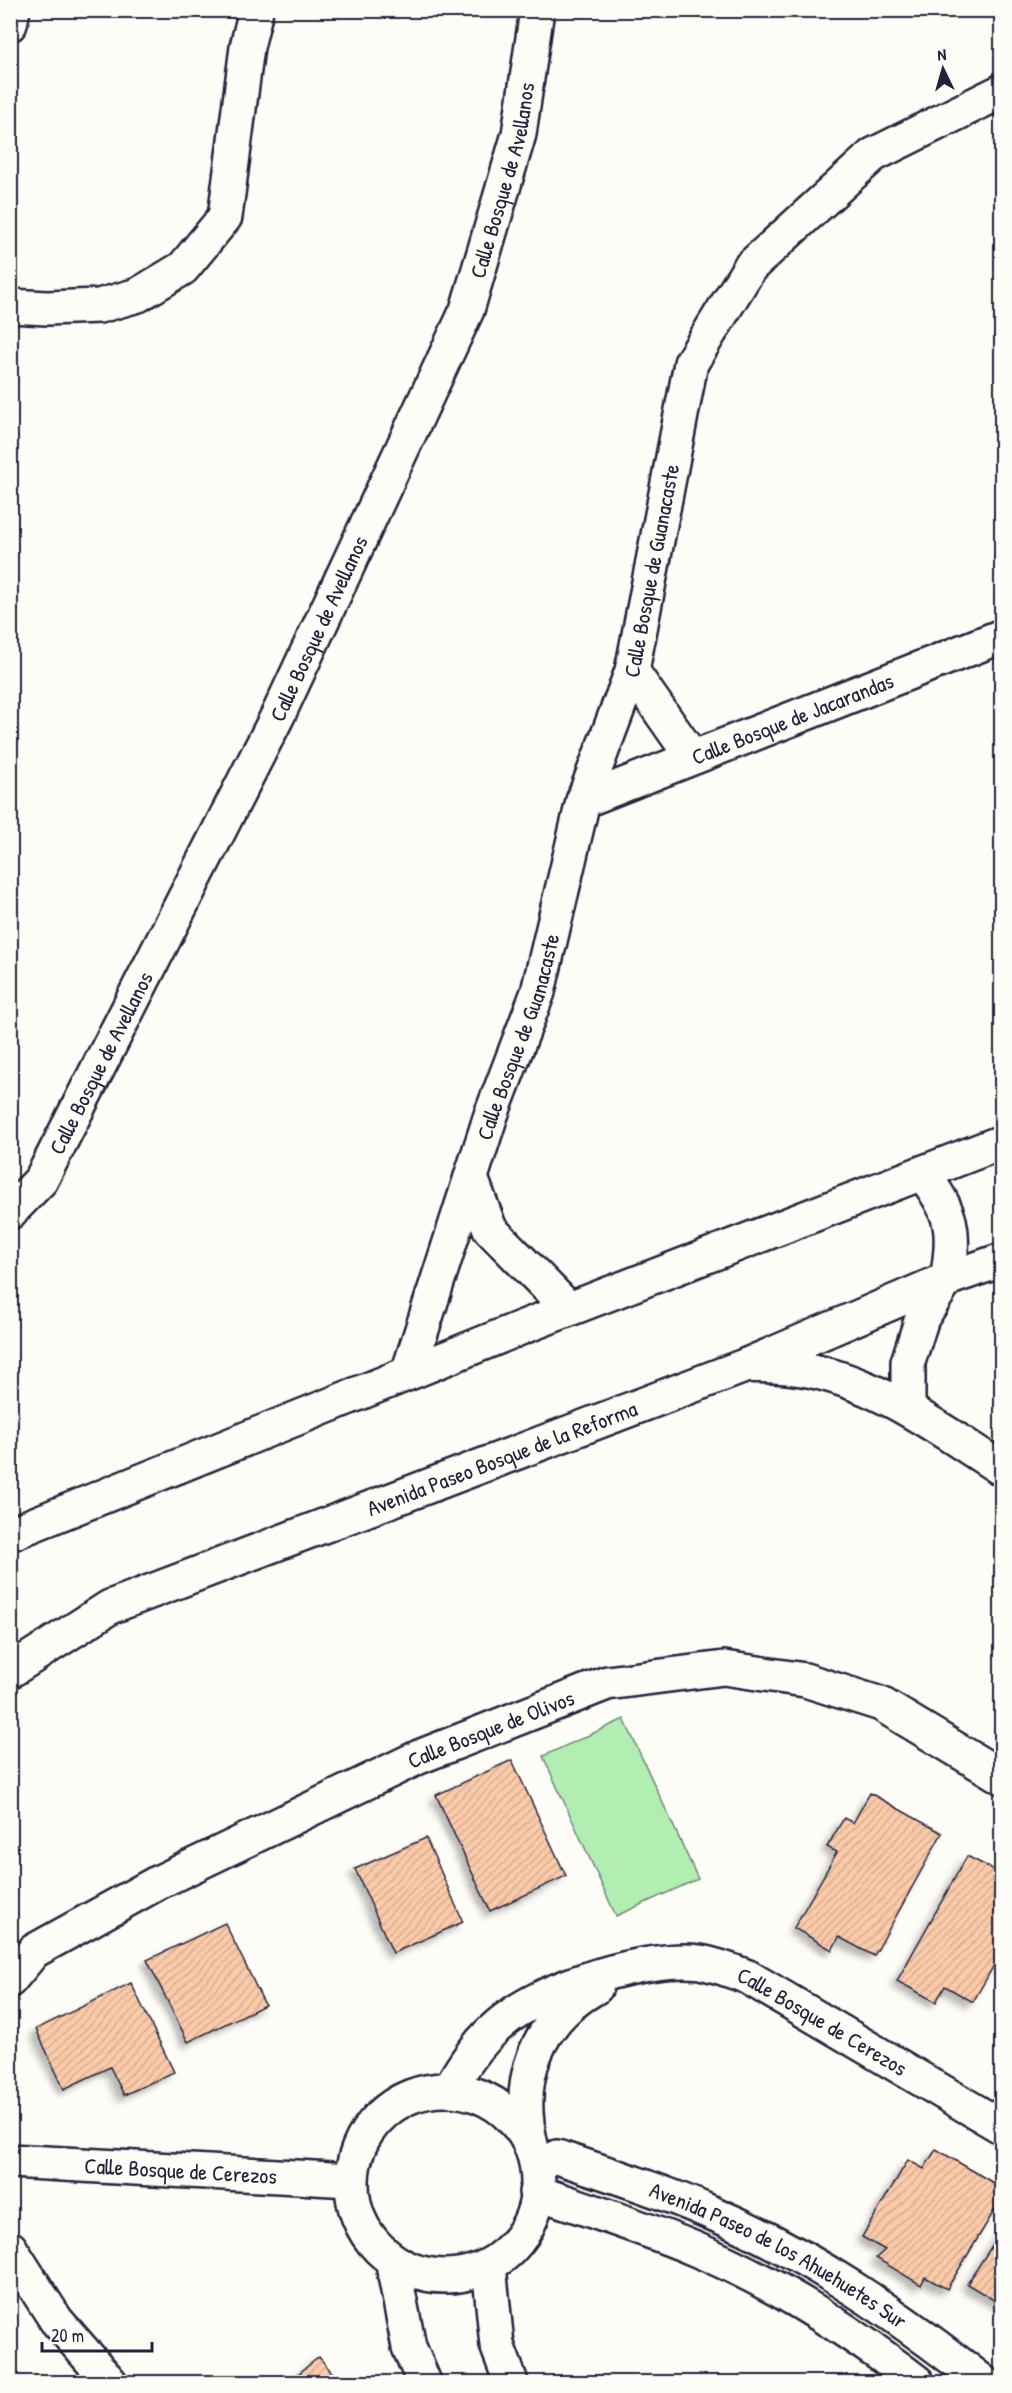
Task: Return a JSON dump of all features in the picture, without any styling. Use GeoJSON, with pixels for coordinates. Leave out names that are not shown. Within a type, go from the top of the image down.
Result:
{"type":"FeatureCollection","features":[{"type":"Feature","properties":{"kind":"street"},"geometry":{"type":"LineString","coordinates":[[10,24],[13,10]]}},
{"type":"Feature","properties":{"kind":"street"},"geometry":{"type":"LineString","coordinates":[[10,306],[46,308],[99,306],[138,294],[183,268],[225,217],[247,47],[255,10]]}},
{"type":"Feature","properties":{"kind":"street","name":"Calle Bosque de Avellanos"},"geometry":{"type":"LineString","coordinates":[[10,1212],[41,1180],[278,715],[467,310],[519,134],[537,10]]}},
{"type":"Feature","properties":{"kind":"street","name":"Calle Bosque de Guanacaste"},"geometry":{"type":"LineString","coordinates":[[408,1373],[491,1115],[538,993],[583,801],[632,671],[691,363],[750,267],[873,155],[996,99]]}},
{"type":"Feature","properties":{"kind":"street","name":"Calle Bosque de Jacarandas"},"geometry":{"type":"LineString","coordinates":[[583,801],[1002,636]]}},
{"type":"Feature","properties":{"kind":"street"},"geometry":{"type":"LineString","coordinates":[[632,671],[692,757]]}},
{"type":"Feature","properties":{"kind":"street"},"geometry":{"type":"LineString","coordinates":[[10,1534],[569,1309],[1002,1142]]}},
{"type":"Feature","properties":{"kind":"street"},"geometry":{"type":"LineString","coordinates":[[908,1409],[908,1362],[922,1318],[947,1280],[952,1254],[951,1226],[941,1197],[922,1173]]}},
{"type":"Feature","properties":{"kind":"street"},"geometry":{"type":"LineString","coordinates":[[471,1178],[490,1229],[569,1309]]}},
{"type":"Feature","properties":{"kind":"street","name":"Avenida Paseo Bosque de la Reforma"},"geometry":{"type":"LineString","coordinates":[[10,1671],[110,1607],[747,1365],[947,1280],[1002,1260]]}},
{"type":"Feature","properties":{"kind":"street"},"geometry":{"type":"LineString","coordinates":[[747,1365],[802,1369],[857,1384],[908,1409],[1002,1469]]}},
{"type":"Feature","properties":{"kind":"street","name":"Calle Bosque de Olivos"},"geometry":{"type":"LineString","coordinates":[[10,1980],[34,1952],[157,1882],[419,1757],[607,1683],[724,1668],[805,1680],[881,1704],[1002,1778]]}},
{"type":"Feature","properties":{"kind":"street","name":"Calle Bosque de Cerezos"},"geometry":{"type":"LineString","coordinates":[[449,2090],[464,2063],[483,2040],[506,2019],[533,2000],[564,1987],[628,1968],[674,1962],[698,1962],[723,1967],[740,1974],[1002,2127]]}},
{"type":"Feature","properties":{"kind":"street","name":"Calle Bosque de Cerezos"},"geometry":{"type":"LineString","coordinates":[[544,2152],[526,2125],[524,2101],[527,2077],[534,2055],[544,2034],[559,2014],[579,1996],[628,1968]]}},
{"type":"Feature","properties":{"kind":"street"},"geometry":{"type":"LineString","coordinates":[[449,2090],[475,2095],[499,2107],[544,2152],[534,2213],[517,2243],[489,2266],[465,2274],[440,2277],[414,2272],[392,2260],[369,2239],[355,2211],[350,2180],[359,2145],[381,2115],[412,2095],[449,2090]]}},
{"type":"Feature","properties":{"kind":"street","name":"Avenida Paseo de los Ahuehuetes Sur"},"geometry":{"type":"LineString","coordinates":[[544,2152],[645,2186],[713,2213],[766,2238],[868,2297],[983,2382]]}},
{"type":"Feature","properties":{"kind":"street","name":"Calle Bosque de Cerezos"},"geometry":{"type":"LineString","coordinates":[[10,2161],[350,2180]]}},
{"type":"Feature","properties":{"kind":"street","name":"Avenida Paseo de los Ahuehuetes Sur"},"geometry":{"type":"LineString","coordinates":[[536,2192],[630,2223],[696,2249],[747,2274],[846,2331],[917,2382]]}},
{"type":"Feature","properties":{"kind":"street"},"geometry":{"type":"LineString","coordinates":[[10,2248],[56,2320],[110,2382]]}},
{"type":"Feature","properties":{"kind":"street"},"geometry":{"type":"LineString","coordinates":[[392,2260],[409,2347],[424,2382]]}},
{"type":"Feature","properties":{"kind":"street"},"geometry":{"type":"LineString","coordinates":[[489,2266],[497,2345],[511,2382]]}},
{"type":"Feature","properties":{"kind":"green space"},"geometry":{"type":"Polygon","coordinates":[[[624,1719],[698,1879],[616,1916],[543,1756],[624,1719]]]}},
{"type":"Feature","properties":{"kind":"building"},"geometry":{"type":"Polygon","coordinates":[[[512,1760],[566,1876],[490,1911],[436,1795],[512,1760]]]}},
{"type":"Feature","properties":{"kind":"building"},"geometry":{"type":"Polygon","coordinates":[[[870,1793],[942,1833],[874,1956],[839,1937],[832,1950],[794,1928],[837,1852],[827,1847],[844,1818],[853,1823],[870,1793]]]}},
{"type":"Feature","properties":{"kind":"building"},"geometry":{"type":"Polygon","coordinates":[[[426,1838],[463,1922],[393,1953],[355,1869],[426,1838]]]}},
{"type":"Feature","properties":{"kind":"building"},"geometry":{"type":"Polygon","coordinates":[[[967,1856],[1002,1874],[1002,1951],[973,2002],[945,1986],[936,2002],[897,1981],[967,1856]]]}},
{"type":"Feature","properties":{"kind":"building"},"geometry":{"type":"Polygon","coordinates":[[[225,1923],[265,2005],[188,2042],[147,1960],[225,1923]]]}},
{"type":"Feature","properties":{"kind":"building"},"geometry":{"type":"Polygon","coordinates":[[[131,1983],[174,2072],[124,2095],[110,2067],[64,2089],[36,2029],[131,1983]]]}},
{"type":"Feature","properties":{"kind":"building"},"geometry":{"type":"Polygon","coordinates":[[[936,2149],[1002,2188],[1002,2198],[947,2289],[925,2277],[921,2285],[876,2258],[885,2250],[862,2237],[908,2160],[924,2169],[936,2149]]]}},
{"type":"Feature","properties":{"kind":"building"},"geometry":{"type":"Polygon","coordinates":[[[1002,2230],[1002,2305],[967,2284],[1002,2230]]]}},
{"type":"Feature","properties":{"kind":"building"},"geometry":{"type":"Polygon","coordinates":[[[319,2357],[340,2382],[288,2382],[319,2357]]]}}]}
